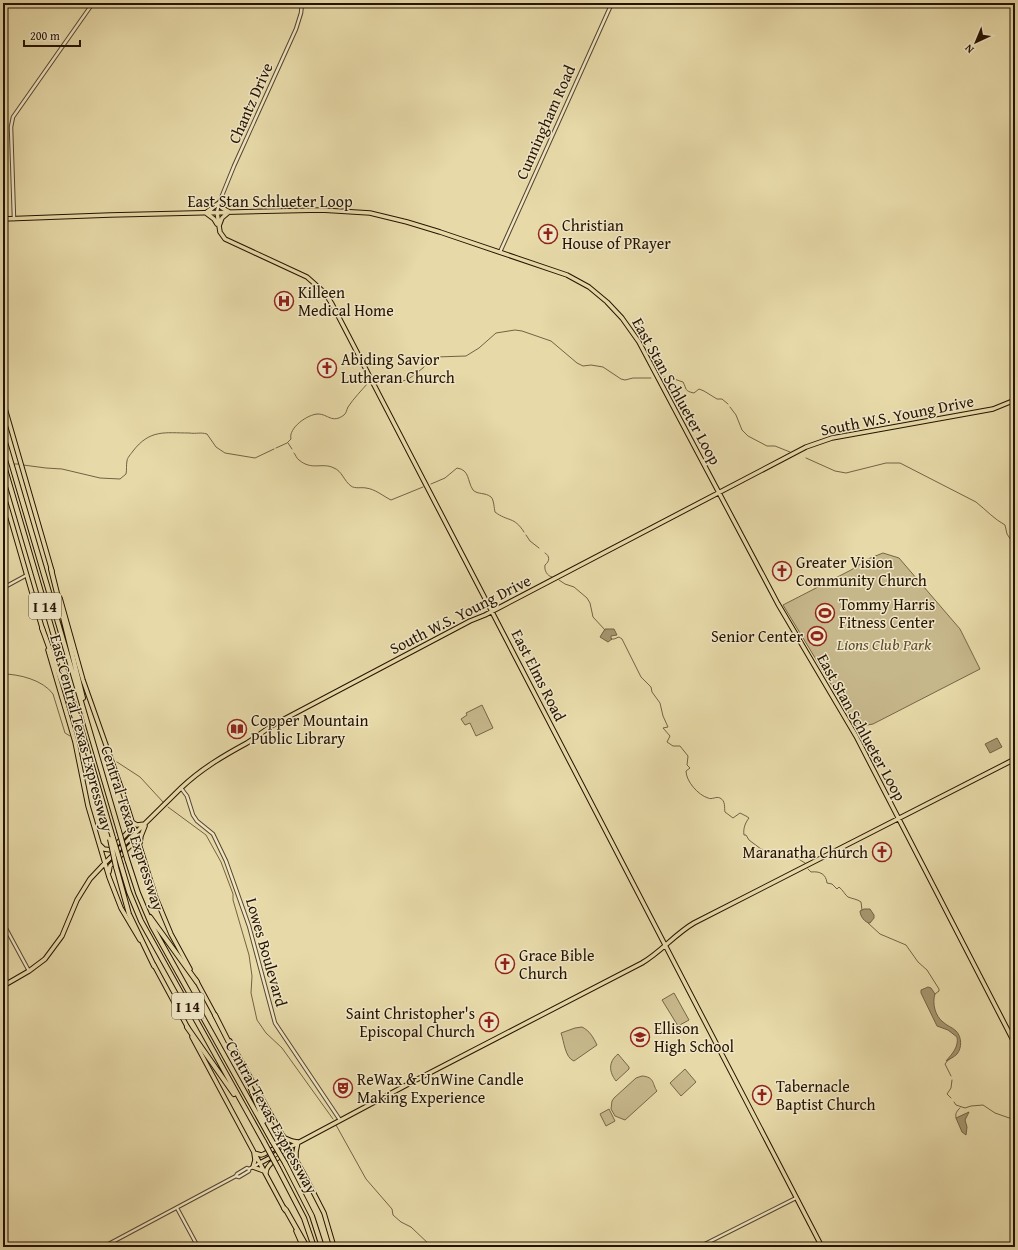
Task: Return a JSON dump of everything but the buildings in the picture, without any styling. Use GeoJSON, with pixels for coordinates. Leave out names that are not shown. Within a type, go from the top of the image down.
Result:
{"type":"FeatureCollection","features":[{"type":"Feature","properties":{"kind":"highway","name":"Central Texas Expressway"},"geometry":{"type":"LineString","coordinates":[[3,435],[138,893],[152,926],[285,1163],[312,1216],[322,1247]]}},
{"type":"Feature","properties":{"kind":"highway","name":"Central Texas Expressway"},"geometry":{"type":"LineString","coordinates":[[3,462],[105,813],[111,839],[129,892],[141,921],[278,1168],[304,1218],[314,1247]]}},
{"type":"Feature","properties":{"kind":"highway"},"geometry":{"type":"LineString","coordinates":[[51,569],[78,675],[88,726]]}},
{"type":"Feature","properties":{"kind":"highway"},"geometry":{"type":"LineString","coordinates":[[42,628],[84,741]]}},
{"type":"Feature","properties":{"kind":"highway"},"geometry":{"type":"LineString","coordinates":[[119,866],[125,902],[129,914],[154,966]]}},
{"type":"Feature","properties":{"kind":"highway"},"geometry":{"type":"LineString","coordinates":[[138,893],[158,928],[197,982]]}},
{"type":"Feature","properties":{"kind":"highway"},"geometry":{"type":"LineString","coordinates":[[215,1015],[252,1090],[268,1133]]}},
{"type":"Feature","properties":{"kind":"highway"},"geometry":{"type":"LineString","coordinates":[[187,1028],[244,1107]]}},
{"type":"Feature","properties":{"kind":"highway"},"geometry":{"type":"LineString","coordinates":[[284,1208],[307,1247]]}},
{"type":"Feature","properties":{"kind":"main road"},"geometry":{"type":"LineString","coordinates":[[205,213],[210,211],[219,203],[222,208],[229,212],[223,217],[218,227]]}},
{"type":"Feature","properties":{"kind":"main road","name":"East Stan Schlueter Loop"},"geometry":{"type":"LineString","coordinates":[[3,219],[321,210],[370,213],[407,222],[567,275],[599,295],[622,318],[639,342],[778,604],[846,717],[1015,1044]]}},
{"type":"Feature","properties":{"kind":"main road"},"geometry":{"type":"LineString","coordinates":[[217,212],[218,227]]}},
{"type":"Feature","properties":{"kind":"main road","name":"East Elms Road"},"geometry":{"type":"LineString","coordinates":[[205,213],[214,219],[220,234],[225,240],[307,277],[325,293],[336,310],[822,1247]]}},
{"type":"Feature","properties":{"kind":"main road","name":"South W.S. Young Drive"},"geometry":{"type":"LineString","coordinates":[[3,986],[45,960],[62,936],[77,900],[85,886],[105,863],[181,788],[202,770],[273,725],[464,624],[492,611],[806,447],[838,437],[993,409],[1015,400]]}},
{"type":"Feature","properties":{"kind":"main road","name":"East Central Texas Expressway"},"geometry":{"type":"LineString","coordinates":[[3,403],[83,680],[136,833],[164,920],[215,1015],[244,1064],[297,1161],[324,1213],[334,1247]]}},
{"type":"Feature","properties":{"kind":"main road","name":"East Central Texas Expressway"},"geometry":{"type":"LineString","coordinates":[[3,493],[73,736],[88,806],[105,863],[121,908],[154,966],[266,1174],[303,1247]]}},
{"type":"Feature","properties":{"kind":"main road"},"geometry":{"type":"LineString","coordinates":[[260,1163],[642,963],[654,956],[686,928],[694,923],[1015,759]]}},
{"type":"Feature","properties":{"kind":"main road"},"geometry":{"type":"LineString","coordinates":[[132,822],[137,826],[146,823]]}},
{"type":"Feature","properties":{"kind":"main road"},"geometry":{"type":"LineString","coordinates":[[100,844],[104,849],[111,850],[131,830],[132,822]]}},
{"type":"Feature","properties":{"kind":"main road"},"geometry":{"type":"LineString","coordinates":[[140,846],[141,836],[146,823]]}},
{"type":"Feature","properties":{"kind":"main road"},"geometry":{"type":"LineString","coordinates":[[109,875],[110,866],[131,845],[136,846],[143,858]]}},
{"type":"Feature","properties":{"kind":"main road"},"geometry":{"type":"LineString","coordinates":[[98,871],[104,871],[109,875]]}},
{"type":"Feature","properties":{"kind":"main road"},"geometry":{"type":"LineString","coordinates":[[297,1161],[292,1156],[286,1155],[268,1166],[266,1174],[260,1169],[251,1168],[255,1160],[254,1153],[261,1155],[279,1146],[283,1140],[283,1136],[292,1141],[299,1142]]}},
{"type":"Feature","properties":{"kind":"main road"},"geometry":{"type":"LineString","coordinates":[[297,1161],[296,1152],[299,1142]]}},
{"type":"Feature","properties":{"kind":"street"},"geometry":{"type":"LineString","coordinates":[[14,218],[11,127],[13,117],[93,3]]}},
{"type":"Feature","properties":{"kind":"street","name":"Chantz Drive"},"geometry":{"type":"LineString","coordinates":[[217,212],[219,203],[296,29],[301,13],[302,3]]}},
{"type":"Feature","properties":{"kind":"street","name":"Cunningham Road"},"geometry":{"type":"LineString","coordinates":[[500,252],[612,3]]}},
{"type":"Feature","properties":{"kind":"street"},"geometry":{"type":"LineString","coordinates":[[3,588],[27,575]]}},
{"type":"Feature","properties":{"kind":"street","name":"Lowes Boulevard"},"geometry":{"type":"LineString","coordinates":[[181,788],[187,796],[193,814],[198,821],[213,834],[226,861],[253,940],[275,1023],[340,1120]]}},
{"type":"Feature","properties":{"kind":"street"},"geometry":{"type":"LineString","coordinates":[[3,924],[29,971]]}},
{"type":"Feature","properties":{"kind":"street"},"geometry":{"type":"LineString","coordinates":[[236,1176],[239,1177],[260,1163]]}},
{"type":"Feature","properties":{"kind":"street"},"geometry":{"type":"LineString","coordinates":[[103,1247],[236,1176],[247,1168],[251,1168]]}},
{"type":"Feature","properties":{"kind":"street"},"geometry":{"type":"LineString","coordinates":[[699,1247],[796,1198]]}},
{"type":"Feature","properties":{"kind":"street"},"geometry":{"type":"LineString","coordinates":[[177,1208],[198,1247]]}},
{"type":"Feature","properties":{"kind":"green space","name":"Lions Club Park"},"geometry":{"type":"Polygon","coordinates":[[[883,553],[899,558],[960,629],[980,669],[873,724],[857,727],[783,605],[851,570],[868,559],[883,553]]]}},
{"type":"Feature","properties":{"kind":"green space"},"geometry":{"type":"Polygon","coordinates":[[[482,705],[493,728],[476,736],[470,723],[465,725],[461,719],[467,715],[466,713],[482,705]]]}},
{"type":"Feature","properties":{"kind":"green space"},"geometry":{"type":"Polygon","coordinates":[[[674,993],[689,1020],[678,1026],[662,1000],[674,993]]]}},
{"type":"Feature","properties":{"kind":"green space"},"geometry":{"type":"Polygon","coordinates":[[[582,1027],[589,1032],[597,1045],[574,1061],[567,1053],[561,1033],[582,1027]]]}},
{"type":"Feature","properties":{"kind":"green space"},"geometry":{"type":"Polygon","coordinates":[[[618,1054],[629,1069],[616,1081],[611,1071],[611,1064],[612,1060],[618,1054]]]}},
{"type":"Feature","properties":{"kind":"green space"},"geometry":{"type":"Polygon","coordinates":[[[685,1069],[696,1082],[681,1096],[670,1083],[685,1069]]]}},
{"type":"Feature","properties":{"kind":"green space"},"geometry":{"type":"Polygon","coordinates":[[[642,1076],[651,1079],[657,1091],[625,1120],[615,1116],[611,1109],[614,1098],[636,1078],[642,1076]]]}},
{"type":"Feature","properties":{"kind":"green space"},"geometry":{"type":"Polygon","coordinates":[[[609,1109],[615,1121],[606,1126],[600,1114],[609,1109]]]}},
{"type":"Feature","properties":{"kind":"shaded area"},"geometry":{"type":"Polygon","coordinates":[[[605,629],[614,629],[617,635],[611,636],[612,639],[608,642],[600,637],[605,629]]]}},
{"type":"Feature","properties":{"kind":"shaded area"},"geometry":{"type":"Polygon","coordinates":[[[997,738],[1002,747],[990,753],[985,744],[997,738]]]}},
{"type":"Feature","properties":{"kind":"shaded area"},"geometry":{"type":"Polygon","coordinates":[[[870,909],[874,915],[874,918],[870,923],[865,921],[861,915],[860,911],[870,909]]]}},
{"type":"Feature","properties":{"kind":"shaded area"},"geometry":{"type":"Polygon","coordinates":[[[928,987],[931,988],[935,994],[934,1005],[936,1013],[940,1019],[958,1033],[960,1039],[959,1052],[946,1061],[956,1047],[957,1037],[948,1030],[937,1026],[921,993],[921,990],[928,987]]]}},
{"type":"Feature","properties":{"kind":"shaded area"},"geometry":{"type":"Polygon","coordinates":[[[969,1112],[965,1120],[967,1127],[966,1135],[962,1132],[956,1118],[969,1112]]]}},
{"type":"Feature","properties":{"kind":"waterway"},"geometry":{"type":"LineString","coordinates":[[393,383],[399,383],[410,378],[423,368],[430,359],[436,357],[466,356],[479,348],[496,333],[515,330],[551,341],[577,363],[583,366],[591,365],[603,367],[625,380],[633,378],[651,378]]}},
{"type":"Feature","properties":{"kind":"waterway"},"geometry":{"type":"LineString","coordinates":[[376,379],[383,376],[391,379]]}},
{"type":"Feature","properties":{"kind":"waterway"},"geometry":{"type":"LineString","coordinates":[[664,377],[683,382],[686,389],[689,391],[694,393],[699,389],[717,399],[722,399],[728,404]]}},
{"type":"Feature","properties":{"kind":"waterway"},"geometry":{"type":"LineString","coordinates":[[276,448],[287,443],[291,439],[291,435],[296,426],[309,416],[321,414],[333,419],[340,418],[346,413],[350,404],[368,383]]}},
{"type":"Feature","properties":{"kind":"waterway"},"geometry":{"type":"LineString","coordinates":[[730,407],[736,415],[742,430],[748,436],[767,446],[775,446],[790,452]]}},
{"type":"Feature","properties":{"kind":"waterway"},"geometry":{"type":"LineString","coordinates":[[23,465],[62,469],[100,478],[120,479],[126,474],[128,459],[139,444],[152,436],[165,433],[207,434],[216,447],[225,453],[255,458],[274,449]]}},
{"type":"Feature","properties":{"kind":"waterway"},"geometry":{"type":"LineString","coordinates":[[288,443],[292,449]]}},
{"type":"Feature","properties":{"kind":"waterway"},"geometry":{"type":"LineString","coordinates":[[294,453],[298,459],[308,465],[330,466],[337,469],[353,487],[373,490],[391,500],[423,487]]}},
{"type":"Feature","properties":{"kind":"waterway"},"geometry":{"type":"LineString","coordinates":[[806,458],[835,471],[846,473],[886,463],[900,463],[976,502],[1005,525],[1007,534],[1015,546]]}},
{"type":"Feature","properties":{"kind":"waterway"},"geometry":{"type":"LineString","coordinates":[[13,464],[19,464]]}},
{"type":"Feature","properties":{"kind":"waterway"},"geometry":{"type":"LineString","coordinates":[[431,484],[445,478],[457,468],[461,469],[468,476],[473,490],[491,497],[495,512],[514,521],[524,532]]}},
{"type":"Feature","properties":{"kind":"waterway"},"geometry":{"type":"LineString","coordinates":[[526,535],[530,541],[539,548]]}},
{"type":"Feature","properties":{"kind":"waterway"},"geometry":{"type":"LineString","coordinates":[[545,553],[549,559],[545,565],[545,571],[552,577]]}},
{"type":"Feature","properties":{"kind":"waterway"},"geometry":{"type":"LineString","coordinates":[[559,580],[574,587],[587,598],[590,603],[593,617],[605,630]]}},
{"type":"Feature","properties":{"kind":"waterway"},"geometry":{"type":"LineString","coordinates":[[611,639],[619,637],[622,639],[641,677],[651,687],[652,692],[660,703],[663,716],[668,727],[663,728],[670,736],[667,742],[673,746],[680,746],[688,756],[687,765],[690,768],[686,771],[688,779],[693,787],[704,796],[722,799],[725,812],[733,818],[740,813],[749,818],[746,822],[744,835],[746,835],[749,840],[761,849],[783,856],[793,856],[805,863]]}},
{"type":"Feature","properties":{"kind":"waterway"},"geometry":{"type":"LineString","coordinates":[[3,674],[16,675],[30,679],[49,689],[53,694],[65,733],[70,736]]}},
{"type":"Feature","properties":{"kind":"waterway"},"geometry":{"type":"LineString","coordinates":[[117,762],[140,777],[163,802]]}},
{"type":"Feature","properties":{"kind":"waterway"},"geometry":{"type":"LineString","coordinates":[[168,807],[206,835],[221,862],[233,894],[233,900],[249,955],[252,976],[251,993],[257,1020],[266,1033],[282,1048],[333,1119]]}},
{"type":"Feature","properties":{"kind":"waterway"},"geometry":{"type":"LineString","coordinates":[[808,869],[811,872],[817,872],[824,875],[827,883],[832,884],[837,889],[839,887],[848,897],[861,902],[862,910]]}},
{"type":"Feature","properties":{"kind":"waterway"},"geometry":{"type":"LineString","coordinates":[[868,923],[880,934],[906,945],[918,962],[927,970],[939,989],[939,991],[935,994]]}},
{"type":"Feature","properties":{"kind":"waterway"},"geometry":{"type":"LineString","coordinates":[[949,1059],[945,1064],[951,1076]]}},
{"type":"Feature","properties":{"kind":"waterway"},"geometry":{"type":"LineString","coordinates":[[951,1098],[947,1094],[951,1088],[952,1080]]}},
{"type":"Feature","properties":{"kind":"waterway"},"geometry":{"type":"LineString","coordinates":[[954,1102],[956,1105],[965,1108],[983,1105],[995,1113],[1015,1120]]}},
{"type":"Feature","properties":{"kind":"waterway"},"geometry":{"type":"LineString","coordinates":[[956,1118],[956,1112],[960,1108]]}},
{"type":"Feature","properties":{"kind":"waterway"},"geometry":{"type":"LineString","coordinates":[[336,1125],[366,1179],[392,1209],[393,1215],[401,1222],[411,1227],[432,1247]]}},
{"type":"Feature","properties":{"kind":"place","name":"Christian House of PRayer"},"geometry":{"type":"Point","coordinates":[548,234]}},
{"type":"Feature","properties":{"kind":"place","name":"Killeen Medical Home"},"geometry":{"type":"Point","coordinates":[284,301]}},
{"type":"Feature","properties":{"kind":"place","name":"Abiding Savior Lutheran Church"},"geometry":{"type":"Point","coordinates":[327,368]}},
{"type":"Feature","properties":{"kind":"place","name":"Greater Vision Community Church"},"geometry":{"type":"Point","coordinates":[782,571]}},
{"type":"Feature","properties":{"kind":"place","name":"Tommy Harris Fitness Center"},"geometry":{"type":"Point","coordinates":[825,613]}},
{"type":"Feature","properties":{"kind":"place","name":"Senior Center"},"geometry":{"type":"Point","coordinates":[817,636]}},
{"type":"Feature","properties":{"kind":"place","name":"Copper Mountain Public Library"},"geometry":{"type":"Point","coordinates":[237,729]}},
{"type":"Feature","properties":{"kind":"place","name":"Maranatha Church"},"geometry":{"type":"Point","coordinates":[882,852]}},
{"type":"Feature","properties":{"kind":"place","name":"Grace Bible Church"},"geometry":{"type":"Point","coordinates":[505,964]}},
{"type":"Feature","properties":{"kind":"place","name":"Saint Christopher's Episcopal Church"},"geometry":{"type":"Point","coordinates":[489,1022]}},
{"type":"Feature","properties":{"kind":"place","name":"Ellison High School"},"geometry":{"type":"Point","coordinates":[640,1037]}},
{"type":"Feature","properties":{"kind":"place","name":"ReWax & UnWine Candle Making Experience"},"geometry":{"type":"Point","coordinates":[343,1088]}},
{"type":"Feature","properties":{"kind":"place","name":"Tabernacle Baptist Church"},"geometry":{"type":"Point","coordinates":[762,1095]}}]}
